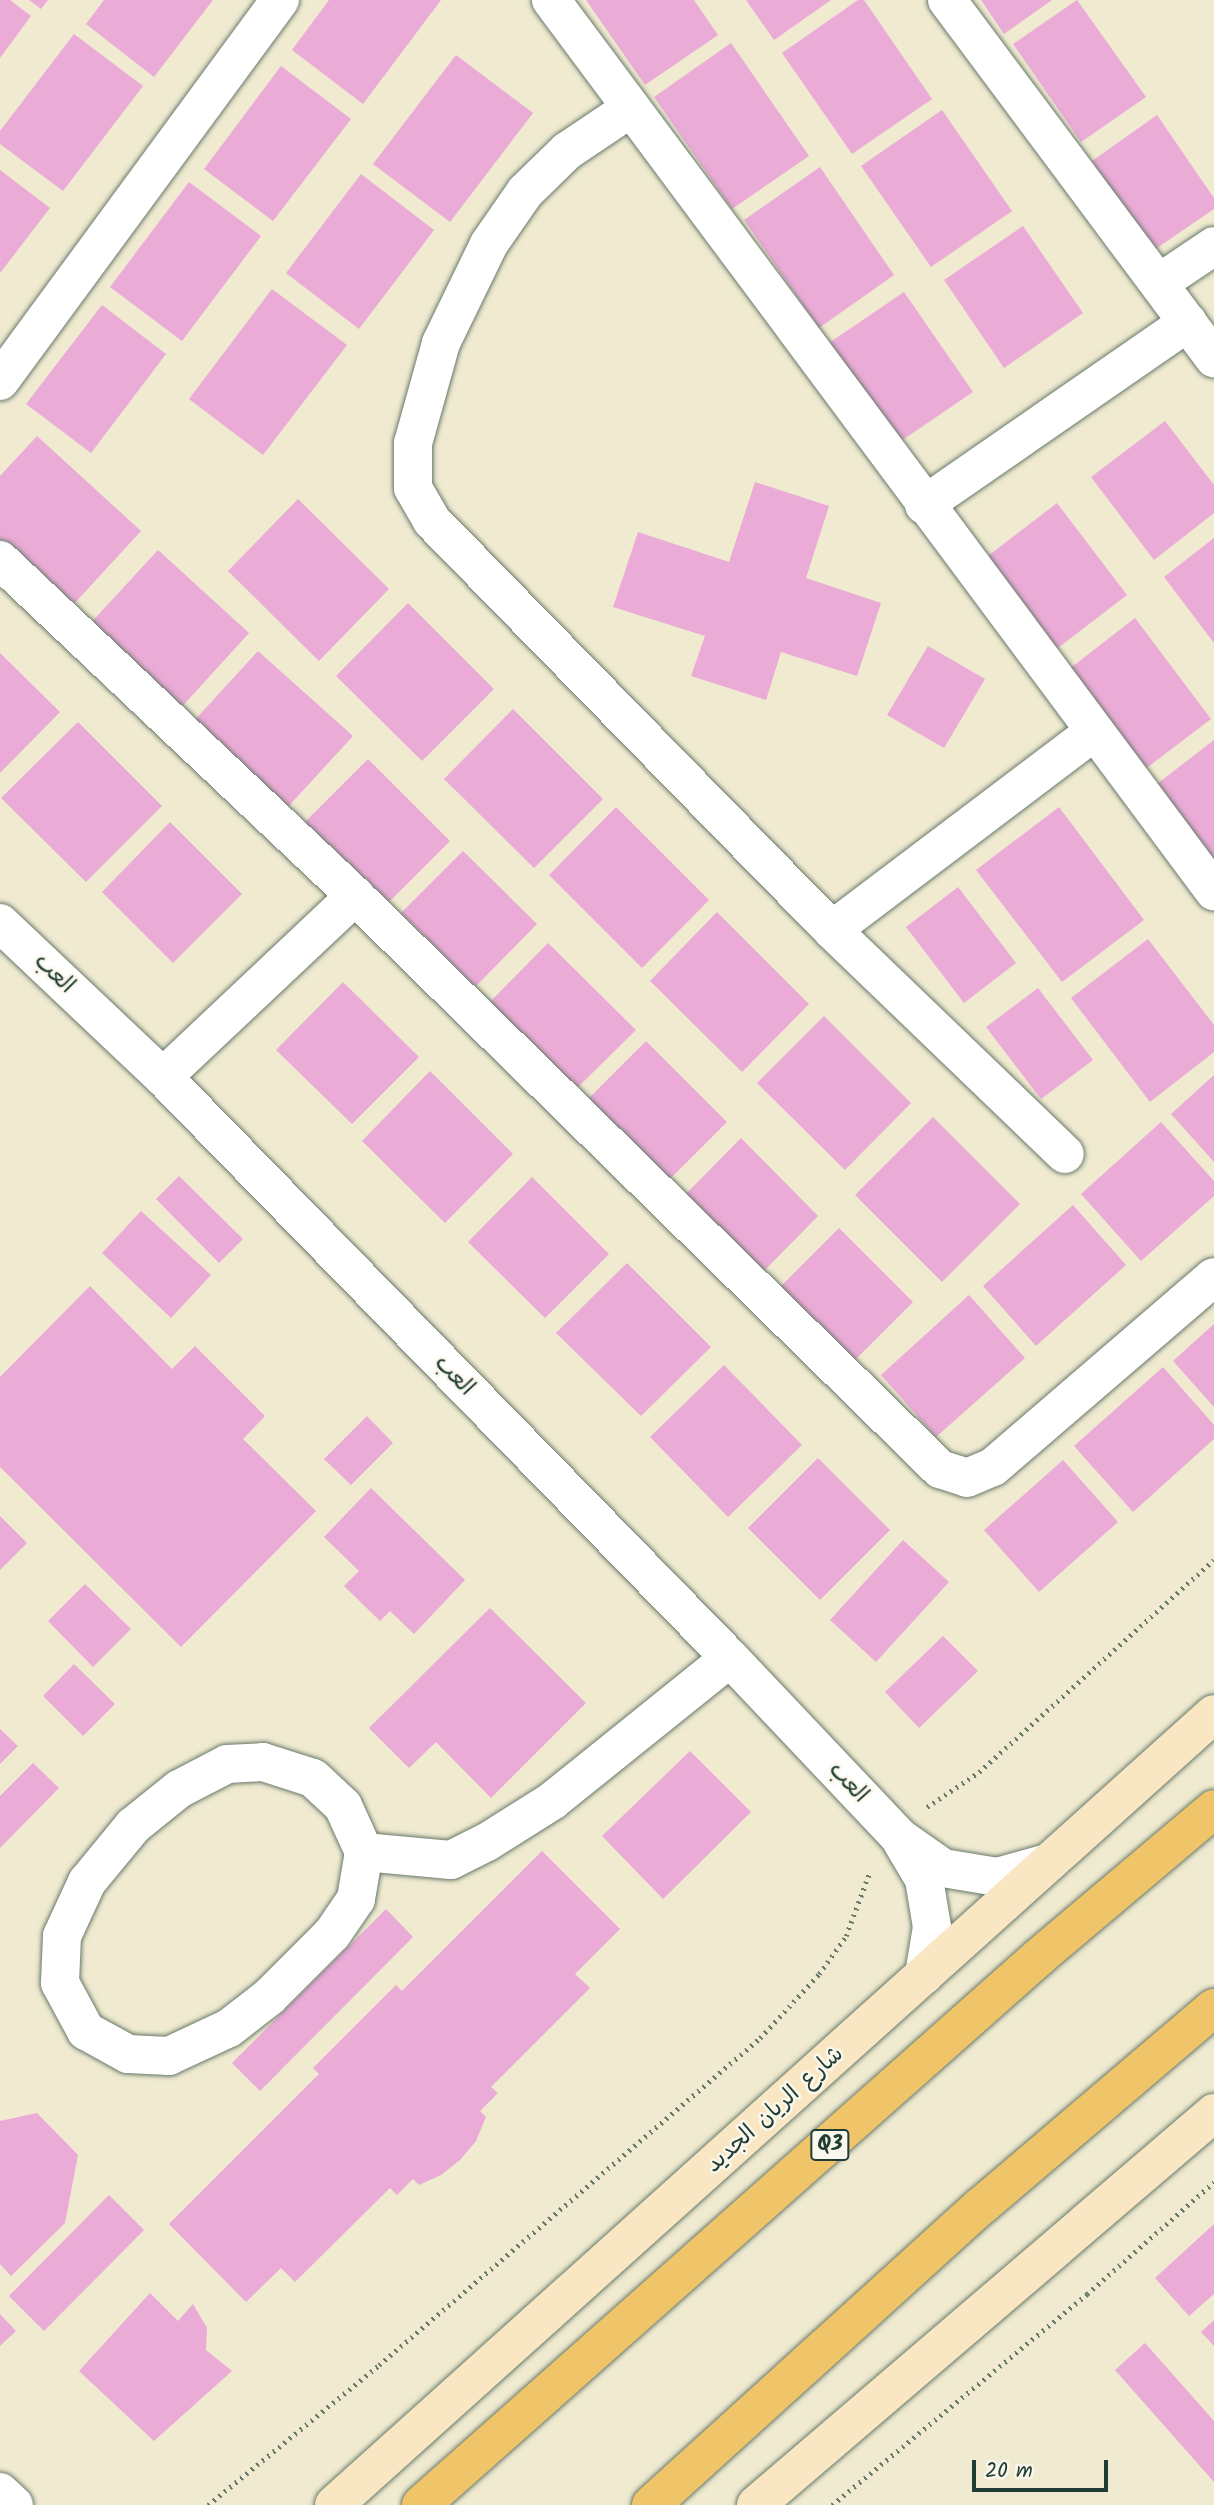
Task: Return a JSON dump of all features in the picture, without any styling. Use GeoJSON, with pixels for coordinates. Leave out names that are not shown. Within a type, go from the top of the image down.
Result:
{"type":"FeatureCollection","features":[{"type":"Feature","properties":{"kind":"highway","name":"Q3"},"geometry":{"type":"LineString","coordinates":[[421,2505],[1039,1958],[1214,1809]]}},
{"type":"Feature","properties":{"kind":"highway"},"geometry":{"type":"LineString","coordinates":[[651,2505],[980,2207],[1214,2008]]}},
{"type":"Feature","properties":{"kind":"street"},"geometry":{"type":"LineString","coordinates":[[0,381],[280,0]]}},
{"type":"Feature","properties":{"kind":"street"},"geometry":{"type":"LineString","coordinates":[[551,0],[924,505],[1214,891]]}},
{"type":"Feature","properties":{"kind":"street"},"geometry":{"type":"LineString","coordinates":[[947,0],[1214,358]]}},
{"type":"Feature","properties":{"kind":"street"},"geometry":{"type":"LineString","coordinates":[[631,108],[566,151],[525,192],[489,244],[441,343],[413,443],[413,488],[432,521],[832,930],[1065,1154]]}},
{"type":"Feature","properties":{"kind":"street"},"geometry":{"type":"LineString","coordinates":[[1159,283],[1214,246]]}},
{"type":"Feature","properties":{"kind":"street"},"geometry":{"type":"LineString","coordinates":[[924,505],[1188,322]]}},
{"type":"Feature","properties":{"kind":"street"},"geometry":{"type":"LineString","coordinates":[[0,560],[355,896],[940,1469],[967,1478],[993,1467],[1214,1277]]}},
{"type":"Feature","properties":{"kind":"street"},"geometry":{"type":"LineString","coordinates":[[832,930],[1094,732]]}},
{"type":"Feature","properties":{"kind":"street"},"geometry":{"type":"LineString","coordinates":[[163,1077],[355,896]]}},
{"type":"Feature","properties":{"kind":"street","name":"العب"},"geometry":{"type":"LineString","coordinates":[[0,923],[163,1077],[730,1658],[899,1837],[943,1868],[997,1877],[1048,1863]]}},
{"type":"Feature","properties":{"kind":"street"},"geometry":{"type":"LineString","coordinates":[[364,1852],[451,1860],[487,1842],[552,1801],[730,1658]]}},
{"type":"Feature","properties":{"kind":"street","name":"شارع الريان الجديد"},"geometry":{"type":"LineString","coordinates":[[334,2505],[1214,1714]]}},
{"type":"Feature","properties":{"kind":"street"},"geometry":{"type":"LineString","coordinates":[[263,1762],[313,1778],[343,1806],[364,1852],[356,1899],[332,1934],[269,1997],[229,2028],[169,2056],[128,2054],[86,2031],[60,1983],[62,1936],[87,1882],[133,1826],[179,1789],[227,1764],[263,1762]]}},
{"type":"Feature","properties":{"kind":"street","name":"العب"},"geometry":{"type":"LineString","coordinates":[[899,1837],[924,1878],[932,1927],[923,1975]]}},
{"type":"Feature","properties":{"kind":"street"},"geometry":{"type":"LineString","coordinates":[[756,2505],[1214,2113]]}},
{"type":"Feature","properties":{"kind":"street"},"geometry":{"type":"LineString","coordinates":[[0,2492],[14,2505]]}},
{"type":"Feature","properties":{"kind":"path"},"geometry":{"type":"LineString","coordinates":[[208,2505],[380,2365],[760,2039],[819,1974],[846,1936],[867,1875],[918,1813],[979,1772],[1214,1560]]}},
{"type":"Feature","properties":{"kind":"path"},"geometry":{"type":"LineString","coordinates":[[832,2505],[1087,2294],[1214,2182]]}},
{"type":"Feature","properties":{"kind":"building"},"geometry":{"type":"Polygon","coordinates":[[[0,0],[10,0],[31,16],[0,58],[0,0]]]}},
{"type":"Feature","properties":{"kind":"building"},"geometry":{"type":"Polygon","coordinates":[[[29,0],[48,0],[41,9],[29,0]]]}},
{"type":"Feature","properties":{"kind":"building"},"geometry":{"type":"Polygon","coordinates":[[[104,0],[213,0],[154,77],[86,24],[104,0]]]}},
{"type":"Feature","properties":{"kind":"building"},"geometry":{"type":"Polygon","coordinates":[[[329,0],[441,0],[363,104],[292,50],[329,0]]]}},
{"type":"Feature","properties":{"kind":"building"},"geometry":{"type":"Polygon","coordinates":[[[586,0],[694,0],[718,35],[645,85],[586,0]]]}},
{"type":"Feature","properties":{"kind":"building"},"geometry":{"type":"Polygon","coordinates":[[[746,0],[831,0],[774,40],[746,0]]]}},
{"type":"Feature","properties":{"kind":"building"},"geometry":{"type":"Polygon","coordinates":[[[858,0],[864,0],[932,99],[852,154],[782,53],[858,0]]]}},
{"type":"Feature","properties":{"kind":"building"},"geometry":{"type":"Polygon","coordinates":[[[981,0],[1052,0],[1004,34],[981,0]]]}},
{"type":"Feature","properties":{"kind":"building"},"geometry":{"type":"Polygon","coordinates":[[[1077,0],[1146,97],[1081,142],[1013,44],[1077,0]]]}},
{"type":"Feature","properties":{"kind":"building"},"geometry":{"type":"Polygon","coordinates":[[[74,34],[143,86],[63,191],[0,144],[0,131],[74,34]]]}},
{"type":"Feature","properties":{"kind":"building"},"geometry":{"type":"Polygon","coordinates":[[[731,43],[809,156],[732,209],[654,97],[731,43]]]}},
{"type":"Feature","properties":{"kind":"building"},"geometry":{"type":"Polygon","coordinates":[[[456,55],[533,113],[450,222],[373,164],[456,55]]]}},
{"type":"Feature","properties":{"kind":"building"},"geometry":{"type":"Polygon","coordinates":[[[281,66],[351,119],[273,221],[204,169],[281,66]]]}},
{"type":"Feature","properties":{"kind":"building"},"geometry":{"type":"Polygon","coordinates":[[[942,110],[1012,211],[931,267],[861,166],[942,110]]]}},
{"type":"Feature","properties":{"kind":"building"},"geometry":{"type":"Polygon","coordinates":[[[1157,115],[1214,198],[1214,209],[1154,250],[1092,161],[1157,115]]]}},
{"type":"Feature","properties":{"kind":"building"},"geometry":{"type":"Polygon","coordinates":[[[820,167],[894,275],[819,328],[744,220],[820,167]]]}},
{"type":"Feature","properties":{"kind":"building"},"geometry":{"type":"Polygon","coordinates":[[[0,170],[50,208],[0,273],[0,170]]]}},
{"type":"Feature","properties":{"kind":"building"},"geometry":{"type":"Polygon","coordinates":[[[361,174],[434,230],[359,329],[286,273],[361,174]]]}},
{"type":"Feature","properties":{"kind":"building"},"geometry":{"type":"Polygon","coordinates":[[[189,182],[261,236],[182,341],[110,287],[189,182]]]}},
{"type":"Feature","properties":{"kind":"building"},"geometry":{"type":"Polygon","coordinates":[[[1023,226],[1083,313],[1004,368],[944,280],[1023,226]]]}},
{"type":"Feature","properties":{"kind":"building"},"geometry":{"type":"Polygon","coordinates":[[[272,289],[347,345],[263,455],[189,399],[272,289]]]}},
{"type":"Feature","properties":{"kind":"building"},"geometry":{"type":"Polygon","coordinates":[[[904,292],[973,392],[898,443],[829,343],[904,292]]]}},
{"type":"Feature","properties":{"kind":"building"},"geometry":{"type":"Polygon","coordinates":[[[102,305],[166,354],[91,453],[26,404],[102,305]]]}},
{"type":"Feature","properties":{"kind":"building"},"geometry":{"type":"Polygon","coordinates":[[[1165,421],[1214,485],[1214,513],[1154,560],[1091,477],[1165,421]]]}},
{"type":"Feature","properties":{"kind":"building"},"geometry":{"type":"Polygon","coordinates":[[[37,436],[141,531],[72,606],[0,541],[0,476],[37,436]]]}},
{"type":"Feature","properties":{"kind":"building"},"geometry":{"type":"Polygon","coordinates":[[[755,482],[829,506],[806,578],[881,603],[857,676],[781,652],[766,700],[691,676],[705,636],[613,607],[638,532],[729,562],[755,482]]]}},
{"type":"Feature","properties":{"kind":"building"},"geometry":{"type":"Polygon","coordinates":[[[298,499],[389,589],[319,661],[228,571],[298,499]]]}},
{"type":"Feature","properties":{"kind":"building"},"geometry":{"type":"Polygon","coordinates":[[[1057,503],[1127,595],[1050,654],[980,562],[1057,503]]]}},
{"type":"Feature","properties":{"kind":"building"},"geometry":{"type":"Polygon","coordinates":[[[1214,538],[1214,643],[1164,577],[1214,538]]]}},
{"type":"Feature","properties":{"kind":"building"},"geometry":{"type":"Polygon","coordinates":[[[158,550],[249,633],[178,711],[87,627],[158,550]]]}},
{"type":"Feature","properties":{"kind":"building"},"geometry":{"type":"Polygon","coordinates":[[[408,603],[494,689],[422,761],[336,676],[408,603]]]}},
{"type":"Feature","properties":{"kind":"building"},"geometry":{"type":"Polygon","coordinates":[[[1135,618],[1211,719],[1136,776],[1059,677],[1135,618]]]}},
{"type":"Feature","properties":{"kind":"building"},"geometry":{"type":"Polygon","coordinates":[[[928,646],[985,679],[944,748],[887,715],[928,646]]]}},
{"type":"Feature","properties":{"kind":"building"},"geometry":{"type":"Polygon","coordinates":[[[258,651],[353,736],[286,809],[192,723],[258,651]]]}},
{"type":"Feature","properties":{"kind":"building"},"geometry":{"type":"Polygon","coordinates":[[[0,653],[60,712],[0,773],[0,653]]]}},
{"type":"Feature","properties":{"kind":"building"},"geometry":{"type":"Polygon","coordinates":[[[513,709],[603,799],[534,868],[444,779],[513,709]]]}},
{"type":"Feature","properties":{"kind":"building"},"geometry":{"type":"Polygon","coordinates":[[[78,722],[162,806],[86,882],[1,798],[78,722]]]}},
{"type":"Feature","properties":{"kind":"building"},"geometry":{"type":"Polygon","coordinates":[[[1214,740],[1214,886],[1144,794],[1214,740]]]}},
{"type":"Feature","properties":{"kind":"building"},"geometry":{"type":"Polygon","coordinates":[[[368,759],[450,841],[386,905],[304,823],[368,759]]]}},
{"type":"Feature","properties":{"kind":"building"},"geometry":{"type":"Polygon","coordinates":[[[616,807],[709,900],[642,968],[549,875],[616,807]]]}},
{"type":"Feature","properties":{"kind":"building"},"geometry":{"type":"Polygon","coordinates":[[[1059,807],[1144,920],[1062,982],[976,870],[1059,807]]]}},
{"type":"Feature","properties":{"kind":"building"},"geometry":{"type":"Polygon","coordinates":[[[170,822],[242,894],[173,963],[102,892],[170,822]]]}},
{"type":"Feature","properties":{"kind":"building"},"geometry":{"type":"Polygon","coordinates":[[[463,851],[537,924],[475,987],[401,913],[463,851]]]}},
{"type":"Feature","properties":{"kind":"building"},"geometry":{"type":"Polygon","coordinates":[[[958,887],[1016,963],[964,1003],[906,927],[958,887]]]}},
{"type":"Feature","properties":{"kind":"building"},"geometry":{"type":"Polygon","coordinates":[[[717,912],[809,1004],[742,1072],[650,981],[717,912]]]}},
{"type":"Feature","properties":{"kind":"building"},"geometry":{"type":"Polygon","coordinates":[[[1148,939],[1214,1025],[1214,1052],[1150,1102],[1071,998],[1148,939]]]}},
{"type":"Feature","properties":{"kind":"building"},"geometry":{"type":"Polygon","coordinates":[[[548,943],[636,1030],[574,1091],[487,1005],[548,943]]]}},
{"type":"Feature","properties":{"kind":"building"},"geometry":{"type":"Polygon","coordinates":[[[343,982],[419,1057],[352,1124],[276,1050],[343,982]]]}},
{"type":"Feature","properties":{"kind":"building"},"geometry":{"type":"Polygon","coordinates":[[[1038,988],[1093,1060],[1041,1099],[986,1027],[1038,988]]]}},
{"type":"Feature","properties":{"kind":"building"},"geometry":{"type":"Polygon","coordinates":[[[824,1016],[911,1103],[845,1170],[757,1083],[824,1016]]]}},
{"type":"Feature","properties":{"kind":"building"},"geometry":{"type":"Polygon","coordinates":[[[646,1041],[727,1122],[668,1181],[587,1100],[646,1041]]]}},
{"type":"Feature","properties":{"kind":"building"},"geometry":{"type":"Polygon","coordinates":[[[430,1071],[513,1154],[445,1223],[362,1141],[430,1071]]]}},
{"type":"Feature","properties":{"kind":"building"},"geometry":{"type":"Polygon","coordinates":[[[1214,1075],[1214,1162],[1171,1114],[1214,1075]]]}},
{"type":"Feature","properties":{"kind":"building"},"geometry":{"type":"Polygon","coordinates":[[[933,1117],[1020,1204],[942,1282],[855,1195],[933,1117]]]}},
{"type":"Feature","properties":{"kind":"building"},"geometry":{"type":"Polygon","coordinates":[[[1161,1122],[1214,1181],[1214,1196],[1141,1261],[1081,1194],[1161,1122]]]}},
{"type":"Feature","properties":{"kind":"building"},"geometry":{"type":"Polygon","coordinates":[[[741,1138],[818,1216],[761,1274],[683,1197],[741,1138]]]}},
{"type":"Feature","properties":{"kind":"building"},"geometry":{"type":"Polygon","coordinates":[[[179,1176],[243,1239],[219,1263],[156,1199],[179,1176]]]}},
{"type":"Feature","properties":{"kind":"building"},"geometry":{"type":"Polygon","coordinates":[[[532,1177],[609,1254],[545,1318],[468,1242],[532,1177]]]}},
{"type":"Feature","properties":{"kind":"building"},"geometry":{"type":"Polygon","coordinates":[[[1073,1205],[1126,1265],[1036,1346],[983,1286],[1073,1205]]]}},
{"type":"Feature","properties":{"kind":"building"},"geometry":{"type":"Polygon","coordinates":[[[141,1211],[211,1275],[171,1318],[102,1253],[141,1211]]]}},
{"type":"Feature","properties":{"kind":"building"},"geometry":{"type":"Polygon","coordinates":[[[839,1228],[913,1302],[849,1366],[775,1292],[839,1228]]]}},
{"type":"Feature","properties":{"kind":"building"},"geometry":{"type":"Polygon","coordinates":[[[627,1263],[711,1347],[641,1416],[556,1333],[627,1263]]]}},
{"type":"Feature","properties":{"kind":"building"},"geometry":{"type":"Polygon","coordinates":[[[90,1286],[172,1369],[195,1346],[265,1416],[243,1439],[316,1511],[181,1647],[0,1467],[0,1377],[90,1286]]]}},
{"type":"Feature","properties":{"kind":"building"},"geometry":{"type":"Polygon","coordinates":[[[969,1295],[1025,1358],[936,1437],[881,1375],[969,1295]]]}},
{"type":"Feature","properties":{"kind":"building"},"geometry":{"type":"Polygon","coordinates":[[[1214,1324],[1214,1407],[1173,1361],[1214,1324]]]}},
{"type":"Feature","properties":{"kind":"building"},"geometry":{"type":"Polygon","coordinates":[[[724,1365],[802,1445],[728,1517],[650,1437],[724,1365]]]}},
{"type":"Feature","properties":{"kind":"building"},"geometry":{"type":"Polygon","coordinates":[[[1163,1367],[1214,1425],[1214,1439],[1133,1512],[1074,1446],[1163,1367]]]}},
{"type":"Feature","properties":{"kind":"building"},"geometry":{"type":"Polygon","coordinates":[[[367,1416],[393,1443],[351,1485],[324,1459],[367,1416]]]}},
{"type":"Feature","properties":{"kind":"building"},"geometry":{"type":"Polygon","coordinates":[[[818,1458],[890,1530],[820,1600],[748,1528],[818,1458]]]}},
{"type":"Feature","properties":{"kind":"building"},"geometry":{"type":"Polygon","coordinates":[[[1063,1460],[1118,1522],[1039,1592],[984,1530],[1063,1460]]]}},
{"type":"Feature","properties":{"kind":"building"},"geometry":{"type":"Polygon","coordinates":[[[371,1488],[465,1580],[414,1634],[390,1611],[380,1621],[344,1586],[359,1571],[324,1537],[371,1488]]]}},
{"type":"Feature","properties":{"kind":"building"},"geometry":{"type":"Polygon","coordinates":[[[0,1516],[27,1543],[0,1570],[0,1516]]]}},
{"type":"Feature","properties":{"kind":"building"},"geometry":{"type":"Polygon","coordinates":[[[903,1540],[949,1582],[876,1662],[830,1620],[903,1540]]]}},
{"type":"Feature","properties":{"kind":"building"},"geometry":{"type":"Polygon","coordinates":[[[85,1584],[131,1629],[93,1667],[48,1621],[85,1584]]]}},
{"type":"Feature","properties":{"kind":"building"},"geometry":{"type":"Polygon","coordinates":[[[490,1608],[586,1703],[491,1798],[436,1742],[409,1768],[369,1728],[490,1608]]]}},
{"type":"Feature","properties":{"kind":"building"},"geometry":{"type":"Polygon","coordinates":[[[943,1636],[978,1671],[919,1728],[885,1692],[943,1636]]]}},
{"type":"Feature","properties":{"kind":"building"},"geometry":{"type":"Polygon","coordinates":[[[74,1664],[115,1704],[83,1736],[43,1696],[74,1664]]]}},
{"type":"Feature","properties":{"kind":"building"},"geometry":{"type":"Polygon","coordinates":[[[0,1729],[18,1746],[0,1764],[0,1729]]]}},
{"type":"Feature","properties":{"kind":"building"},"geometry":{"type":"Polygon","coordinates":[[[690,1751],[751,1812],[663,1899],[602,1836],[690,1751]]]}},
{"type":"Feature","properties":{"kind":"building"},"geometry":{"type":"Polygon","coordinates":[[[33,1763],[59,1788],[0,1848],[0,1796],[33,1763]]]}},
{"type":"Feature","properties":{"kind":"building"},"geometry":{"type":"Polygon","coordinates":[[[542,1851],[620,1929],[575,1974],[590,1988],[491,2087],[498,2093],[480,2111],[486,2117],[476,2141],[460,2160],[441,2175],[419,2185],[413,2179],[397,2195],[390,2188],[295,2282],[281,2268],[246,2302],[169,2224],[319,2074],[313,2068],[396,1985],[402,1991],[542,1851]]]}},
{"type":"Feature","properties":{"kind":"building"},"geometry":{"type":"Polygon","coordinates":[[[386,1909],[413,1937],[260,2091],[232,2063],[386,1909]]]}},
{"type":"Feature","properties":{"kind":"building"},"geometry":{"type":"Polygon","coordinates":[[[37,2113],[78,2155],[65,2223],[11,2276],[0,2264],[0,2121],[37,2113]]]}},
{"type":"Feature","properties":{"kind":"building"},"geometry":{"type":"Polygon","coordinates":[[[109,2195],[144,2230],[44,2331],[9,2296],[109,2195]]]}},
{"type":"Feature","properties":{"kind":"building"},"geometry":{"type":"Polygon","coordinates":[[[1214,2224],[1214,2294],[1189,2316],[1155,2278],[1214,2224]]]}},
{"type":"Feature","properties":{"kind":"building"},"geometry":{"type":"Polygon","coordinates":[[[150,2293],[178,2321],[193,2304],[207,2328],[206,2350],[232,2371],[154,2441],[79,2371],[150,2293]]]}},
{"type":"Feature","properties":{"kind":"building"},"geometry":{"type":"Polygon","coordinates":[[[0,2314],[16,2331],[0,2346],[0,2314]]]}},
{"type":"Feature","properties":{"kind":"building"},"geometry":{"type":"Polygon","coordinates":[[[1214,2320],[1214,2346],[1201,2332],[1214,2320]]]}},
{"type":"Feature","properties":{"kind":"building"},"geometry":{"type":"Polygon","coordinates":[[[1145,2343],[1214,2421],[1214,2482],[1115,2370],[1145,2343]]]}}]}
